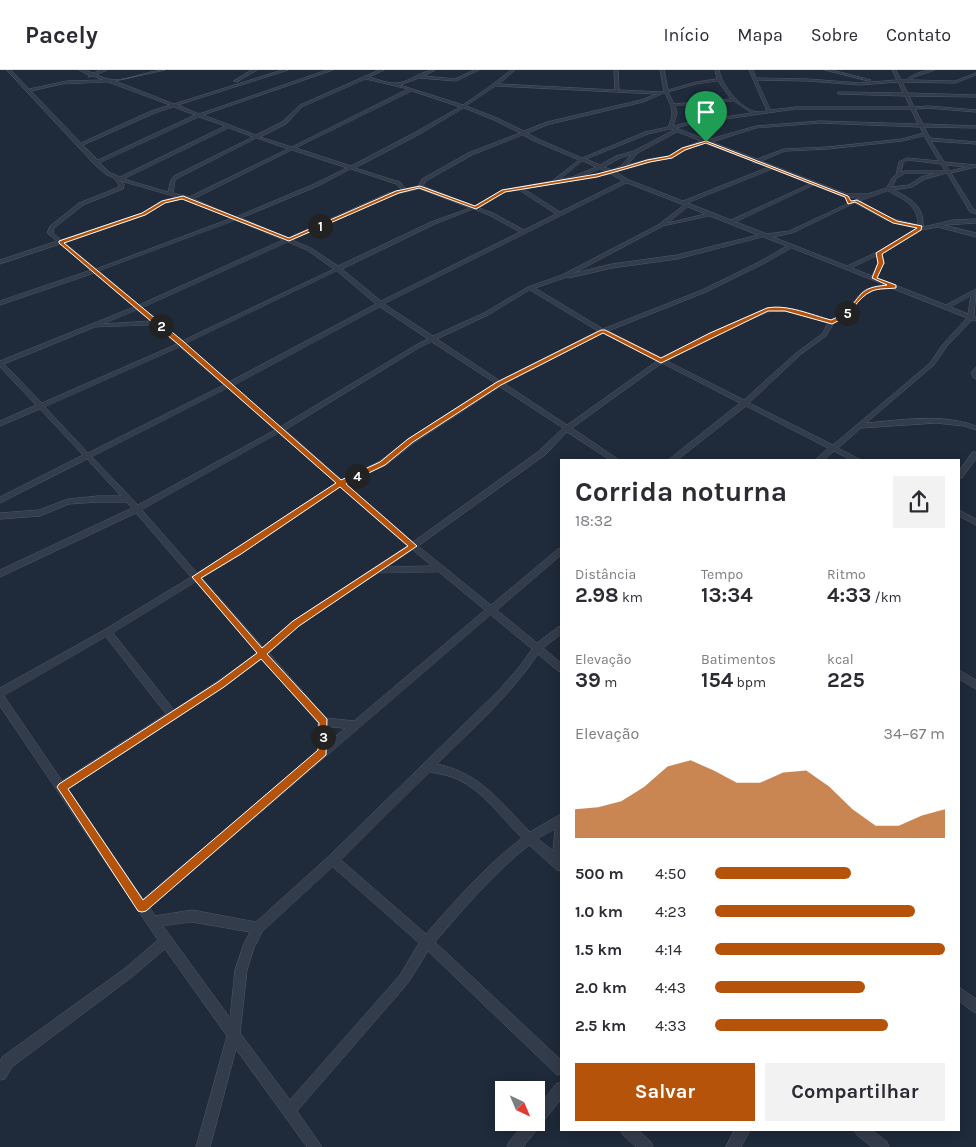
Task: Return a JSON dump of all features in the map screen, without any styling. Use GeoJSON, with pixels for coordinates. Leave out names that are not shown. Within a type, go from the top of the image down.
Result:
{"type":"FeatureCollection","features":[{"type":"Feature","properties":{"kind":"street"},"geometry":{"type":"LineString","coordinates":[[10,70],[107,173],[190,199],[309,249],[338,269],[380,304],[614,459]]}},
{"type":"Feature","properties":{"kind":"street"},"geometry":{"type":"LineString","coordinates":[[81,70],[257,137],[398,183],[405,190]]}},
{"type":"Feature","properties":{"kind":"street"},"geometry":{"type":"LineString","coordinates":[[28,90],[62,83],[105,70]]}},
{"type":"Feature","properties":{"kind":"street"},"geometry":{"type":"LineString","coordinates":[[62,83],[132,78],[163,70]]}},
{"type":"Feature","properties":{"kind":"street"},"geometry":{"type":"LineString","coordinates":[[228,88],[228,85],[255,70]]}},
{"type":"Feature","properties":{"kind":"street"},"geometry":{"type":"LineString","coordinates":[[79,145],[144,115],[286,70]]}},
{"type":"Feature","properties":{"kind":"street"},"geometry":{"type":"LineString","coordinates":[[96,163],[199,115],[331,70]]}},
{"type":"Feature","properties":{"kind":"street"},"geometry":{"type":"LineString","coordinates":[[170,193],[173,180],[176,177],[284,124],[301,106],[382,70]]}},
{"type":"Feature","properties":{"kind":"street"},"geometry":{"type":"LineString","coordinates":[[398,84],[419,78],[433,70]]}},
{"type":"Feature","properties":{"kind":"street"},"geometry":{"type":"LineString","coordinates":[[419,78],[456,80],[477,70]]}},
{"type":"Feature","properties":{"kind":"street"},"geometry":{"type":"LineString","coordinates":[[0,304],[96,271],[237,218],[352,168],[464,106],[496,85],[513,70]]}},
{"type":"Feature","properties":{"kind":"street"},"geometry":{"type":"LineString","coordinates":[[616,70],[617,91]]}},
{"type":"Feature","properties":{"kind":"street"},"geometry":{"type":"LineString","coordinates":[[662,70],[664,93],[674,105],[676,116],[670,127]]}},
{"type":"Feature","properties":{"kind":"street"},"geometry":{"type":"LineString","coordinates":[[717,70],[719,81],[734,100],[743,108],[757,113]]}},
{"type":"Feature","properties":{"kind":"street"},"geometry":{"type":"LineString","coordinates":[[751,70],[769,111]]}},
{"type":"Feature","properties":{"kind":"street"},"geometry":{"type":"LineString","coordinates":[[827,70],[881,83]]}},
{"type":"Feature","properties":{"kind":"street"},"geometry":{"type":"LineString","coordinates":[[894,70],[927,136],[950,172],[954,182],[974,211],[964,221]]}},
{"type":"Feature","properties":{"kind":"street"},"geometry":{"type":"LineString","coordinates":[[906,81],[913,76],[934,70]]}},
{"type":"Feature","properties":{"kind":"street"},"geometry":{"type":"LineString","coordinates":[[756,79],[881,83],[900,81],[955,82],[976,74]]}},
{"type":"Feature","properties":{"kind":"street"},"geometry":{"type":"LineString","coordinates":[[367,78],[398,84],[464,106],[526,133],[536,140],[614,171],[627,180],[974,318]]}},
{"type":"Feature","properties":{"kind":"street"},"geometry":{"type":"LineString","coordinates":[[420,187],[424,180],[470,154],[549,123],[642,101],[664,93],[702,87],[719,81]]}},
{"type":"Feature","properties":{"kind":"street"},"geometry":{"type":"LineString","coordinates":[[837,82],[840,122]]}},
{"type":"Feature","properties":{"kind":"street"},"geometry":{"type":"LineString","coordinates":[[496,85],[664,93]]}},
{"type":"Feature","properties":{"kind":"street"},"geometry":{"type":"LineString","coordinates":[[190,199],[412,89]]}},
{"type":"Feature","properties":{"kind":"street"},"geometry":{"type":"LineString","coordinates":[[839,94],[976,96]]}},
{"type":"Feature","properties":{"kind":"street"},"geometry":{"type":"LineString","coordinates":[[674,105],[734,100]]}},
{"type":"Feature","properties":{"kind":"street"},"geometry":{"type":"LineString","coordinates":[[910,100],[928,107]]}},
{"type":"Feature","properties":{"kind":"street"},"geometry":{"type":"LineString","coordinates":[[766,101],[796,108]]}},
{"type":"Feature","properties":{"kind":"street"},"geometry":{"type":"LineString","coordinates":[[552,183],[583,159],[647,133],[670,127],[796,108],[928,107],[976,111]]}},
{"type":"Feature","properties":{"kind":"street"},"geometry":{"type":"LineString","coordinates":[[0,424],[182,344],[432,223],[476,207],[504,191],[614,171],[649,160],[670,157],[684,149],[715,138],[767,126],[840,122],[976,127]]}},
{"type":"Feature","properties":{"kind":"street"},"geometry":{"type":"LineString","coordinates":[[118,178],[229,126]]}},
{"type":"Feature","properties":{"kind":"street"},"geometry":{"type":"LineString","coordinates":[[670,127],[755,162],[846,196],[866,196]]}},
{"type":"Feature","properties":{"kind":"street"},"geometry":{"type":"LineString","coordinates":[[573,178],[601,167],[618,156],[636,152],[678,130]]}},
{"type":"Feature","properties":{"kind":"street"},"geometry":{"type":"LineString","coordinates":[[755,162],[784,150],[828,148],[927,136],[976,142]]}},
{"type":"Feature","properties":{"kind":"street"},"geometry":{"type":"LineString","coordinates":[[714,145],[715,138]]}},
{"type":"Feature","properties":{"kind":"street"},"geometry":{"type":"LineString","coordinates":[[614,171],[623,166],[636,152]]}},
{"type":"Feature","properties":{"kind":"street"},"geometry":{"type":"LineString","coordinates":[[898,175],[903,160],[913,159],[976,167]]}},
{"type":"Feature","properties":{"kind":"street"},"geometry":{"type":"LineString","coordinates":[[889,189],[894,178],[898,175],[913,171],[950,172],[976,167]]}},
{"type":"Feature","properties":{"kind":"street"},"geometry":{"type":"LineString","coordinates":[[0,574],[137,509],[280,430],[418,346],[564,276],[660,226],[686,204],[772,168]]}},
{"type":"Feature","properties":{"kind":"street"},"geometry":{"type":"LineString","coordinates":[[564,276],[588,273],[612,266],[677,257],[765,235],[790,232],[866,196],[889,189],[910,186],[923,178],[942,172]]}},
{"type":"Feature","properties":{"kind":"street"},"geometry":{"type":"LineString","coordinates":[[118,178],[122,185],[118,190],[81,204],[52,228],[50,233],[182,344],[440,569],[560,667]]}},
{"type":"Feature","properties":{"kind":"street"},"geometry":{"type":"LineString","coordinates":[[0,500],[229,385],[380,304],[558,214],[605,193],[627,180]]}},
{"type":"Feature","properties":{"kind":"street"},"geometry":{"type":"LineString","coordinates":[[732,222],[813,184]]}},
{"type":"Feature","properties":{"kind":"street"},"geometry":{"type":"LineString","coordinates":[[355,726],[324,722],[262,654],[128,499],[0,363],[137,308],[390,194],[405,190],[420,187],[476,207],[523,232]]}},
{"type":"Feature","properties":{"kind":"street"},"geometry":{"type":"LineString","coordinates":[[521,189],[558,214]]}},
{"type":"Feature","properties":{"kind":"street"},"geometry":{"type":"LineString","coordinates":[[889,189],[916,206],[921,215],[920,228]]}},
{"type":"Feature","properties":{"kind":"street"},"geometry":{"type":"LineString","coordinates":[[163,192],[163,202]]}},
{"type":"Feature","properties":{"kind":"street"},"geometry":{"type":"LineString","coordinates":[[846,196],[853,202],[895,222],[920,228]]}},
{"type":"Feature","properties":{"kind":"street"},"geometry":{"type":"LineString","coordinates":[[0,262],[144,214],[163,202],[183,197]]}},
{"type":"Feature","properties":{"kind":"street"},"geometry":{"type":"LineString","coordinates":[[660,226],[711,214]]}},
{"type":"Feature","properties":{"kind":"street"},"geometry":{"type":"LineString","coordinates":[[848,268],[879,253],[920,228],[976,221]]}},
{"type":"Feature","properties":{"kind":"street"},"geometry":{"type":"LineString","coordinates":[[936,225],[976,235]]}},
{"type":"Feature","properties":{"kind":"street"},"geometry":{"type":"LineString","coordinates":[[0,693],[107,632],[238,552],[341,483],[383,463],[410,441],[499,384],[603,331],[704,291],[762,263],[788,244],[790,232]]}},
{"type":"Feature","properties":{"kind":"street"},"geometry":{"type":"LineString","coordinates":[[874,278],[881,263],[879,253]]}},
{"type":"Feature","properties":{"kind":"street"},"geometry":{"type":"LineString","coordinates":[[673,459],[744,404],[798,354],[824,335],[832,322],[847,313],[862,295],[872,288],[894,286]]}},
{"type":"Feature","properties":{"kind":"street"},"geometry":{"type":"LineString","coordinates":[[534,289],[603,331],[855,459]]}},
{"type":"Feature","properties":{"kind":"street"},"geometry":{"type":"LineString","coordinates":[[947,307],[975,291]]}},
{"type":"Feature","properties":{"kind":"street"},"geometry":{"type":"LineString","coordinates":[[820,459],[932,364],[945,345],[974,318],[975,291]]}},
{"type":"Feature","properties":{"kind":"street"},"geometry":{"type":"LineString","coordinates":[[62,787],[221,684],[262,654],[296,623],[413,546],[542,452],[567,428],[661,361],[712,334],[767,310],[776,308],[786,309],[832,322]]}},
{"type":"Feature","properties":{"kind":"street"},"geometry":{"type":"LineString","coordinates":[[90,327],[157,323]]}},
{"type":"Feature","properties":{"kind":"street"},"geometry":{"type":"LineString","coordinates":[[418,346],[421,330]]}},
{"type":"Feature","properties":{"kind":"street"},"geometry":{"type":"LineString","coordinates":[[976,370],[974,373],[976,377]]}},
{"type":"Feature","properties":{"kind":"street"},"geometry":{"type":"LineString","coordinates":[[861,426],[931,422],[957,423],[976,428]]}},
{"type":"Feature","properties":{"kind":"street"},"geometry":{"type":"LineString","coordinates":[[960,475],[976,454]]}},
{"type":"Feature","properties":{"kind":"street"},"geometry":{"type":"LineString","coordinates":[[0,516],[40,513],[68,502],[128,499]]}},
{"type":"Feature","properties":{"kind":"street"},"geometry":{"type":"LineString","coordinates":[[960,514],[976,522]]}},
{"type":"Feature","properties":{"kind":"street"},"geometry":{"type":"LineString","coordinates":[[142,907],[560,552]]}},
{"type":"Feature","properties":{"kind":"street"},"geometry":{"type":"LineString","coordinates":[[376,570],[440,569]]}},
{"type":"Feature","properties":{"kind":"street"},"geometry":{"type":"LineString","coordinates":[[203,1147],[234,1034],[241,970],[249,946],[258,928],[333,860],[428,767],[502,693],[523,669],[537,648],[560,630]]}},
{"type":"Feature","properties":{"kind":"street"},"geometry":{"type":"LineString","coordinates":[[107,632],[173,716]]}},
{"type":"Feature","properties":{"kind":"street"},"geometry":{"type":"LineString","coordinates":[[960,675],[976,685]]}},
{"type":"Feature","properties":{"kind":"street"},"geometry":{"type":"LineString","coordinates":[[0,698],[142,907],[315,1147]]}},
{"type":"Feature","properties":{"kind":"street"},"geometry":{"type":"LineString","coordinates":[[323,752],[324,722]]}},
{"type":"Feature","properties":{"kind":"street"},"geometry":{"type":"LineString","coordinates":[[428,767],[445,769],[477,784],[529,839],[559,864]]}},
{"type":"Feature","properties":{"kind":"street"},"geometry":{"type":"LineString","coordinates":[[290,1110],[404,979],[427,942],[473,889],[503,859],[529,839],[560,820]]}},
{"type":"Feature","properties":{"kind":"street"},"geometry":{"type":"LineString","coordinates":[[559,864],[560,842]]}},
{"type":"Feature","properties":{"kind":"street"},"geometry":{"type":"LineString","coordinates":[[333,860],[427,942],[560,1068]]}},
{"type":"Feature","properties":{"kind":"street"},"geometry":{"type":"LineString","coordinates":[[153,922],[192,916],[258,928]]}},
{"type":"Feature","properties":{"kind":"street"},"geometry":{"type":"LineString","coordinates":[[0,1074],[7,1062],[128,973],[166,941]]}},
{"type":"Feature","properties":{"kind":"street"},"geometry":{"type":"LineString","coordinates":[[960,994],[976,1007]]}},
{"type":"Feature","properties":{"kind":"street"},"geometry":{"type":"LineString","coordinates":[[545,1109],[560,1090]]}},
{"type":"Feature","properties":{"kind":"street"},"geometry":{"type":"LineString","coordinates":[[514,1147],[527,1131]]}},
{"type":"Feature","properties":{"kind":"street"},"geometry":{"type":"LineString","coordinates":[[629,1131],[646,1147]]}},
{"type":"Feature","properties":{"kind":"street"},"geometry":{"type":"LineString","coordinates":[[733,1147],[742,1131]]}},
{"type":"Feature","properties":{"kind":"street"},"geometry":{"type":"LineString","coordinates":[[863,1131],[882,1147]]}},
{"type":"Feature","properties":{"kind":"route"},"geometry":{"type":"LineString","coordinates":[[706,142],[704,141],[684,149],[674,156],[649,160],[612,172],[504,191],[476,207],[420,187],[398,192],[289,239],[183,197],[163,202],[160,206],[144,214],[61,242],[182,344],[341,483],[238,552],[196,577],[262,654],[324,722],[323,752],[142,907],[62,787],[221,684],[262,654],[277,638],[296,623],[413,546],[341,483],[383,463],[410,441],[499,384],[603,331],[661,361],[712,334],[767,310],[776,308],[786,309],[832,322],[847,313],[862,295],[872,288],[894,286],[874,278],[881,263],[879,253],[920,229],[920,227],[895,222],[855,201],[850,203],[846,196],[706,142]]}}]}
